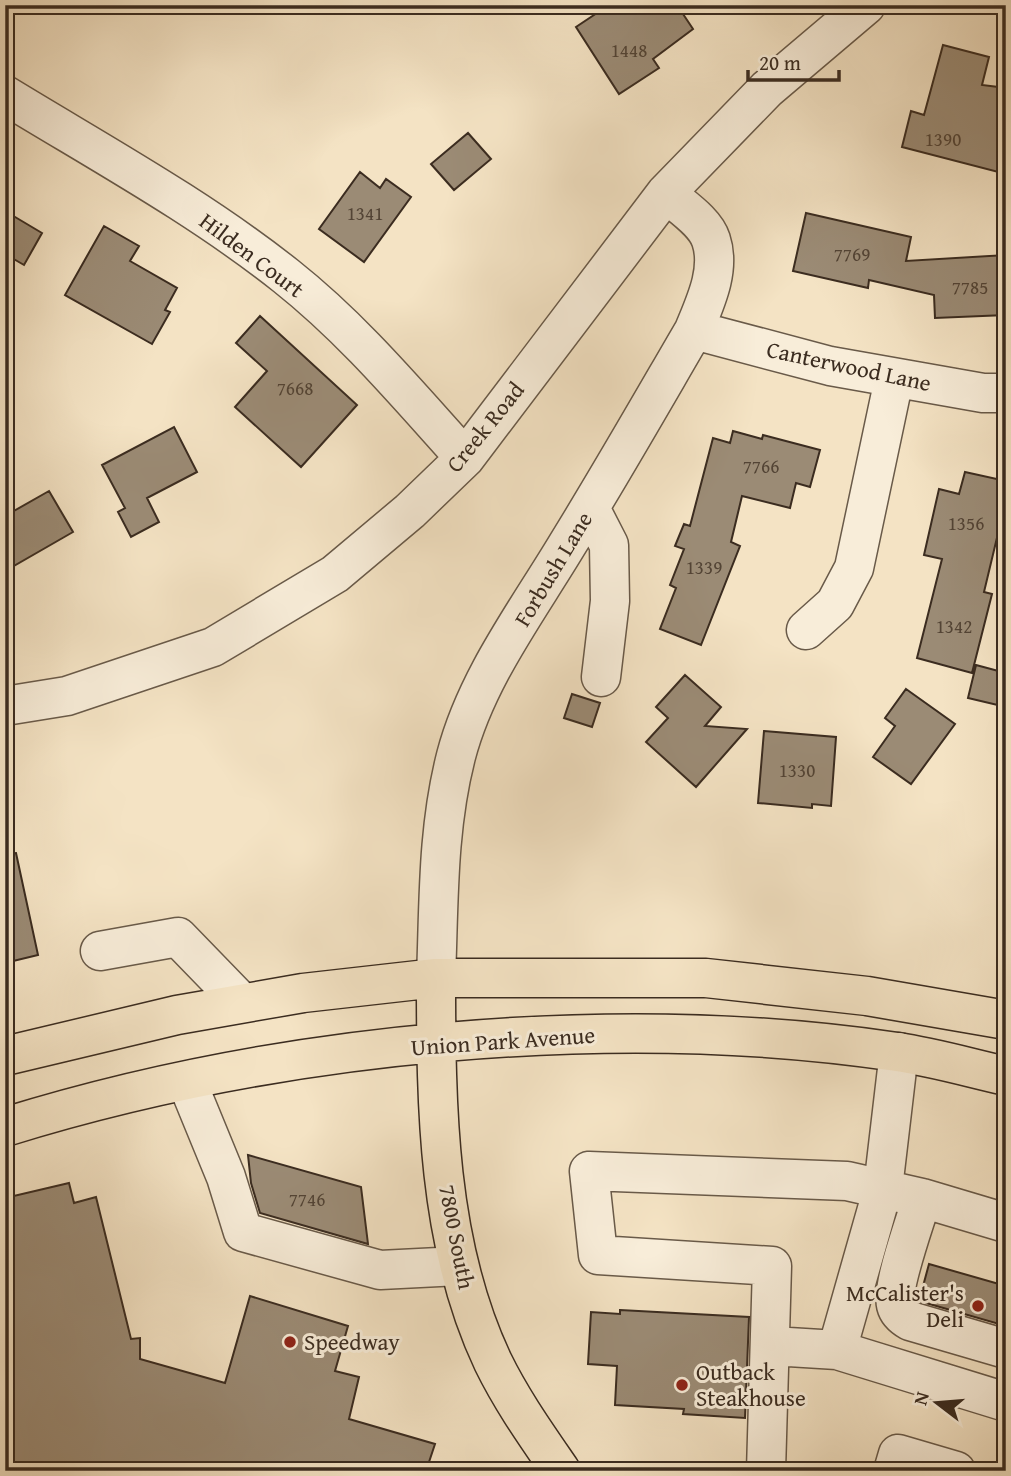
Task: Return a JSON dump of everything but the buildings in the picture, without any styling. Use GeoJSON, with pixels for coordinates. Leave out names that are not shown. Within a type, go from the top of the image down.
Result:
{"type":"FeatureCollection","features":[{"type":"Feature","properties":{"kind":"main road"},"geometry":{"type":"LineString","coordinates":[[5,1056],[113,1028],[242,1003],[303,993],[436,978],[706,978],[867,996],[1006,1020]]}},
{"type":"Feature","properties":{"kind":"main road","name":"7800 South"},"geometry":{"type":"LineString","coordinates":[[436,978],[436,1045],[447,1200],[459,1266],[493,1361],[529,1425],[561,1471]]}},
{"type":"Feature","properties":{"kind":"main road","name":"Union Park Avenue"},"geometry":{"type":"LineString","coordinates":[[5,1127],[187,1082],[310,1060],[543,1034],[692,1035],[809,1041],[899,1052],[1006,1076]]}},
{"type":"Feature","properties":{"kind":"main road"},"geometry":{"type":"LineString","coordinates":[[899,1052],[910,1040],[932,1036],[969,1037],[1006,1044]]}},
{"type":"Feature","properties":{"kind":"street","name":"Creek Road"},"geometry":{"type":"LineString","coordinates":[[5,706],[67,696],[213,647],[335,574],[410,511],[465,458],[666,193],[767,89],[866,5]]}},
{"type":"Feature","properties":{"kind":"street","name":"Hilden Court"},"geometry":{"type":"LineString","coordinates":[[5,95],[228,232],[288,278],[354,337],[465,458]]}},
{"type":"Feature","properties":{"kind":"street","name":"Forbush Lane"},"geometry":{"type":"LineString","coordinates":[[436,978],[439,860],[444,809],[457,754],[485,680],[694,330],[713,276],[711,240],[699,223],[666,193]]}},
{"type":"Feature","properties":{"kind":"street","name":"Canterwood Lane"},"geometry":{"type":"LineString","coordinates":[[694,330],[830,366],[894,379],[983,393],[1006,393]]}},
{"type":"Feature","properties":{"kind":"street"},"geometry":{"type":"LineString","coordinates":[[806,630],[835,604],[854,568],[894,379]]}},
{"type":"Feature","properties":{"kind":"street"},"geometry":{"type":"LineString","coordinates":[[590,508],[609,545],[610,601],[601,677]]}},
{"type":"Feature","properties":{"kind":"street"},"geometry":{"type":"LineString","coordinates":[[100,951],[178,937],[242,1003]]}},
{"type":"Feature","properties":{"kind":"street"},"geometry":{"type":"LineString","coordinates":[[837,1350],[883,1188],[899,1052]]}},
{"type":"Feature","properties":{"kind":"street"},"geometry":{"type":"LineString","coordinates":[[187,1082],[226,1177],[243,1232],[380,1270],[459,1266]]}},
{"type":"Feature","properties":{"kind":"street"},"geometry":{"type":"LineString","coordinates":[[766,1471],[772,1346],[772,1266],[598,1255],[589,1171],[847,1181],[922,1198],[1006,1223]]}},
{"type":"Feature","properties":{"kind":"street"},"geometry":{"type":"LineString","coordinates":[[922,1198],[896,1288],[897,1308],[910,1321],[1006,1349]]}},
{"type":"Feature","properties":{"kind":"street"},"geometry":{"type":"LineString","coordinates":[[772,1346],[837,1350],[1006,1402]]}},
{"type":"Feature","properties":{"kind":"street"},"geometry":{"type":"LineString","coordinates":[[893,1471],[898,1454],[956,1471]]}},
{"type":"Feature","properties":{"kind":"place","name":"McCalister's Deli"},"geometry":{"type":"Point","coordinates":[978,1306]}},
{"type":"Feature","properties":{"kind":"place","name":"Speedway"},"geometry":{"type":"Point","coordinates":[290,1342]}},
{"type":"Feature","properties":{"kind":"place","name":"Outback Steakhouse"},"geometry":{"type":"Point","coordinates":[682,1385]}}]}
